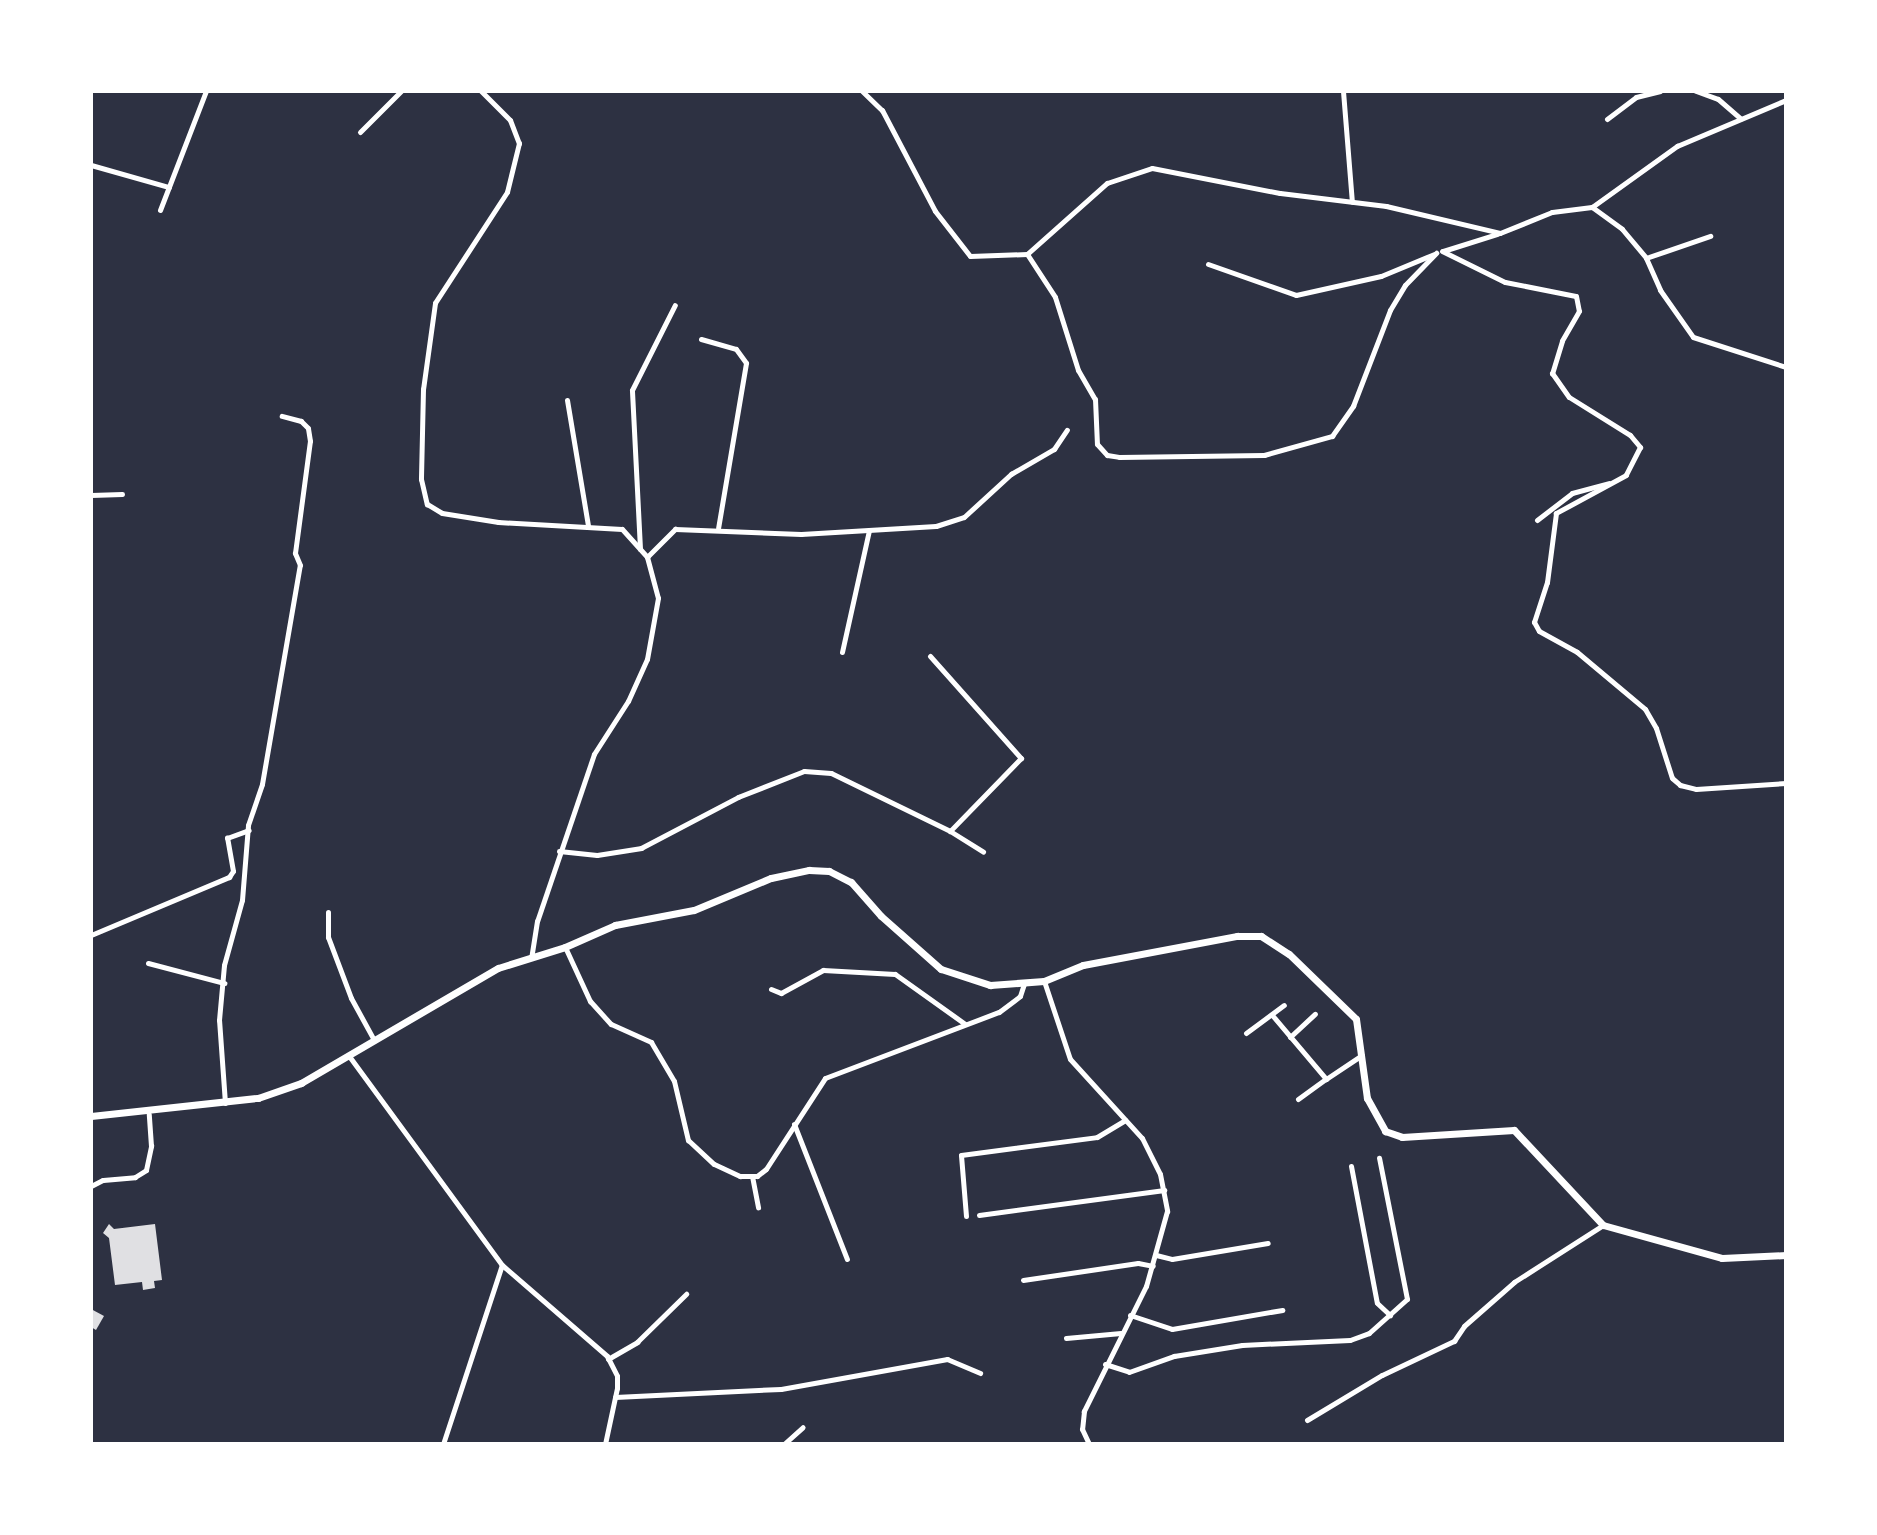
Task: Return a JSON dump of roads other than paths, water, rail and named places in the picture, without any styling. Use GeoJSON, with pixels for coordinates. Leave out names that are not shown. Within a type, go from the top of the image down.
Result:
{"type":"FeatureCollection","features":[{"type":"Feature","properties":{"kind":"street"},"geometry":{"type":"LineString","coordinates":[[160,210],[206,91]]}},
{"type":"Feature","properties":{"kind":"street"},"geometry":{"type":"LineString","coordinates":[[360,132],[401,91]]}},
{"type":"Feature","properties":{"kind":"street"},"geometry":{"type":"LineString","coordinates":[[481,91],[510,120],[519,143],[507,192],[435,303],[423,389],[421,480],[427,503],[442,513],[498,522],[622,529],[647,557],[658,598],[647,659],[628,701],[594,754],[537,921],[531,958]]}},
{"type":"Feature","properties":{"kind":"street"},"geometry":{"type":"LineString","coordinates":[[862,91],[882,110],[935,211],[970,256],[1027,254],[1107,183],[1152,168],[1352,202],[1500,233]]}},
{"type":"Feature","properties":{"kind":"street"},"geometry":{"type":"LineString","coordinates":[[1343,91],[1352,202]]}},
{"type":"Feature","properties":{"kind":"street"},"geometry":{"type":"LineString","coordinates":[[1607,119],[1636,97],[1660,91]]}},
{"type":"Feature","properties":{"kind":"street"},"geometry":{"type":"LineString","coordinates":[[1696,91],[1717,99],[1741,119]]}},
{"type":"Feature","properties":{"kind":"street"},"geometry":{"type":"LineString","coordinates":[[1208,264],[1296,295],[1381,276],[1439,252],[1500,233],[1552,212],[1592,207],[1677,146],[1786,100]]}},
{"type":"Feature","properties":{"kind":"street"},"geometry":{"type":"LineString","coordinates":[[91,165],[169,187]]}},
{"type":"Feature","properties":{"kind":"street"},"geometry":{"type":"LineString","coordinates":[[1592,207],[1622,229],[1646,258],[1660,290],[1693,337],[1786,367]]}},
{"type":"Feature","properties":{"kind":"street"},"geometry":{"type":"LineString","coordinates":[[1646,258],[1710,236]]}},
{"type":"Feature","properties":{"kind":"street"},"geometry":{"type":"LineString","coordinates":[[1027,254],[1055,297],[1079,370],[1095,399],[1097,444],[1107,455],[1115,456],[1264,455],[1332,436],[1353,407],[1390,310],[1405,285],[1439,252]]}},
{"type":"Feature","properties":{"kind":"street"},"geometry":{"type":"LineString","coordinates":[[1439,252],[1505,282],[1576,296],[1579,311],[1562,341],[1552,373],[1569,397],[1630,435],[1640,447],[1626,475],[1556,513],[1547,582],[1534,622],[1539,631],[1577,652],[1645,709],[1672,778],[1680,785],[1696,789],[1786,783]]}},
{"type":"Feature","properties":{"kind":"street"},"geometry":{"type":"LineString","coordinates":[[640,548],[632,390],[675,305]]}},
{"type":"Feature","properties":{"kind":"street"},"geometry":{"type":"LineString","coordinates":[[701,339],[736,349],[746,363],[719,528]]}},
{"type":"Feature","properties":{"kind":"street"},"geometry":{"type":"LineString","coordinates":[[566,400],[588,526]]}},
{"type":"Feature","properties":{"kind":"street"},"geometry":{"type":"LineString","coordinates":[[225,1103],[219,1020],[224,965],[242,900],[249,830],[262,783],[300,565],[295,553],[310,441],[308,428],[301,421],[282,416]]}},
{"type":"Feature","properties":{"kind":"street"},"geometry":{"type":"LineString","coordinates":[[647,557],[675,530],[719,528],[801,534],[936,526],[964,517],[1011,474],[1055,449],[1067,430]]}},
{"type":"Feature","properties":{"kind":"street"},"geometry":{"type":"LineString","coordinates":[[1537,520],[1572,493],[1615,481]]}},
{"type":"Feature","properties":{"kind":"street"},"geometry":{"type":"LineString","coordinates":[[91,495],[122,494]]}},
{"type":"Feature","properties":{"kind":"street"},"geometry":{"type":"LineString","coordinates":[[842,652],[869,530]]}},
{"type":"Feature","properties":{"kind":"street"},"geometry":{"type":"LineString","coordinates":[[930,656],[1021,758],[950,831]]}},
{"type":"Feature","properties":{"kind":"street"},"geometry":{"type":"LineString","coordinates":[[559,851],[597,855],[641,848],[738,797],[804,771],[831,773],[950,831],[983,852]]}},
{"type":"Feature","properties":{"kind":"street"},"geometry":{"type":"LineString","coordinates":[[91,935],[229,877],[233,871],[227,838],[249,830]]}},
{"type":"Feature","properties":{"kind":"street"},"geometry":{"type":"LineString","coordinates":[[91,1116],[149,1114],[258,1098],[301,1083],[498,968],[565,947],[615,925],[694,910],[771,878],[808,870],[830,871],[851,882],[881,916],[941,969],[990,985],[1044,981],[1083,965],[1253,934],[1289,954],[1351,1011],[1360,1028],[1369,1107],[1385,1130],[1402,1137],[1514,1130],[1603,1225],[1722,1258],[1786,1255]]}},
{"type":"Feature","properties":{"kind":"street"},"geometry":{"type":"LineString","coordinates":[[328,912],[328,937],[351,998],[374,1040]]}},
{"type":"Feature","properties":{"kind":"street"},"geometry":{"type":"LineString","coordinates":[[565,947],[597,1009],[611,1024],[651,1042],[674,1081],[688,1140],[714,1164],[740,1176],[752,1176],[766,1169],[825,1078],[999,1012],[1020,996],[1024,984]]}},
{"type":"Feature","properties":{"kind":"street"},"geometry":{"type":"LineString","coordinates":[[148,963],[224,983]]}},
{"type":"Feature","properties":{"kind":"street"},"geometry":{"type":"LineString","coordinates":[[771,989],[780,993],[823,970],[895,974],[965,1024]]}},
{"type":"Feature","properties":{"kind":"street"},"geometry":{"type":"LineString","coordinates":[[1044,981],[1070,1059],[1142,1138],[1164,1190],[1167,1210],[1153,1266],[1084,1412],[1082,1429],[1089,1444]]}},
{"type":"Feature","properties":{"kind":"street"},"geometry":{"type":"LineString","coordinates":[[1246,1033],[1284,1005]]}},
{"type":"Feature","properties":{"kind":"street"},"geometry":{"type":"LineString","coordinates":[[1290,1037],[1315,1014]]}},
{"type":"Feature","properties":{"kind":"street"},"geometry":{"type":"LineString","coordinates":[[1272,1015],[1326,1079]]}},
{"type":"Feature","properties":{"kind":"street"},"geometry":{"type":"LineString","coordinates":[[1298,1099],[1362,1055]]}},
{"type":"Feature","properties":{"kind":"street"},"geometry":{"type":"LineString","coordinates":[[349,1056],[502,1265],[608,1359],[617,1376],[605,1444]]}},
{"type":"Feature","properties":{"kind":"street"},"geometry":{"type":"LineString","coordinates":[[91,1186],[103,1180],[135,1177],[146,1170],[151,1146],[149,1114]]}},
{"type":"Feature","properties":{"kind":"street"},"geometry":{"type":"LineString","coordinates":[[966,1216],[961,1155],[1097,1137],[1125,1120]]}},
{"type":"Feature","properties":{"kind":"street"},"geometry":{"type":"LineString","coordinates":[[794,1124],[847,1259]]}},
{"type":"Feature","properties":{"kind":"street"},"geometry":{"type":"LineString","coordinates":[[1105,1364],[1129,1372],[1174,1356],[1241,1345],[1350,1340],[1369,1333],[1407,1299],[1380,1158]]}},
{"type":"Feature","properties":{"kind":"street"},"geometry":{"type":"LineString","coordinates":[[1351,1166],[1377,1303],[1390,1315]]}},
{"type":"Feature","properties":{"kind":"street"},"geometry":{"type":"LineString","coordinates":[[752,1176],[758,1207]]}},
{"type":"Feature","properties":{"kind":"street"},"geometry":{"type":"LineString","coordinates":[[979,1215],[1164,1190]]}},
{"type":"Feature","properties":{"kind":"street"},"geometry":{"type":"LineString","coordinates":[[1307,1420],[1382,1375],[1454,1341],[1464,1326],[1514,1282],[1603,1225]]}},
{"type":"Feature","properties":{"kind":"street"},"geometry":{"type":"LineString","coordinates":[[1156,1255],[1172,1259],[1268,1244]]}},
{"type":"Feature","properties":{"kind":"street"},"geometry":{"type":"LineString","coordinates":[[1023,1280],[1138,1263],[1153,1266]]}},
{"type":"Feature","properties":{"kind":"street"},"geometry":{"type":"LineString","coordinates":[[443,1444],[502,1265]]}},
{"type":"Feature","properties":{"kind":"street"},"geometry":{"type":"LineString","coordinates":[[608,1359],[637,1342],[685,1294]]}},
{"type":"Feature","properties":{"kind":"street"},"geometry":{"type":"LineString","coordinates":[[1130,1315],[1172,1329],[1282,1310]]}},
{"type":"Feature","properties":{"kind":"street"},"geometry":{"type":"LineString","coordinates":[[1066,1338],[1121,1333]]}},
{"type":"Feature","properties":{"kind":"street"},"geometry":{"type":"LineString","coordinates":[[615,1397],[781,1389],[947,1359],[979,1373]]}},
{"type":"Feature","properties":{"kind":"street"},"geometry":{"type":"LineString","coordinates":[[784,1444],[803,1427]]}}]}
